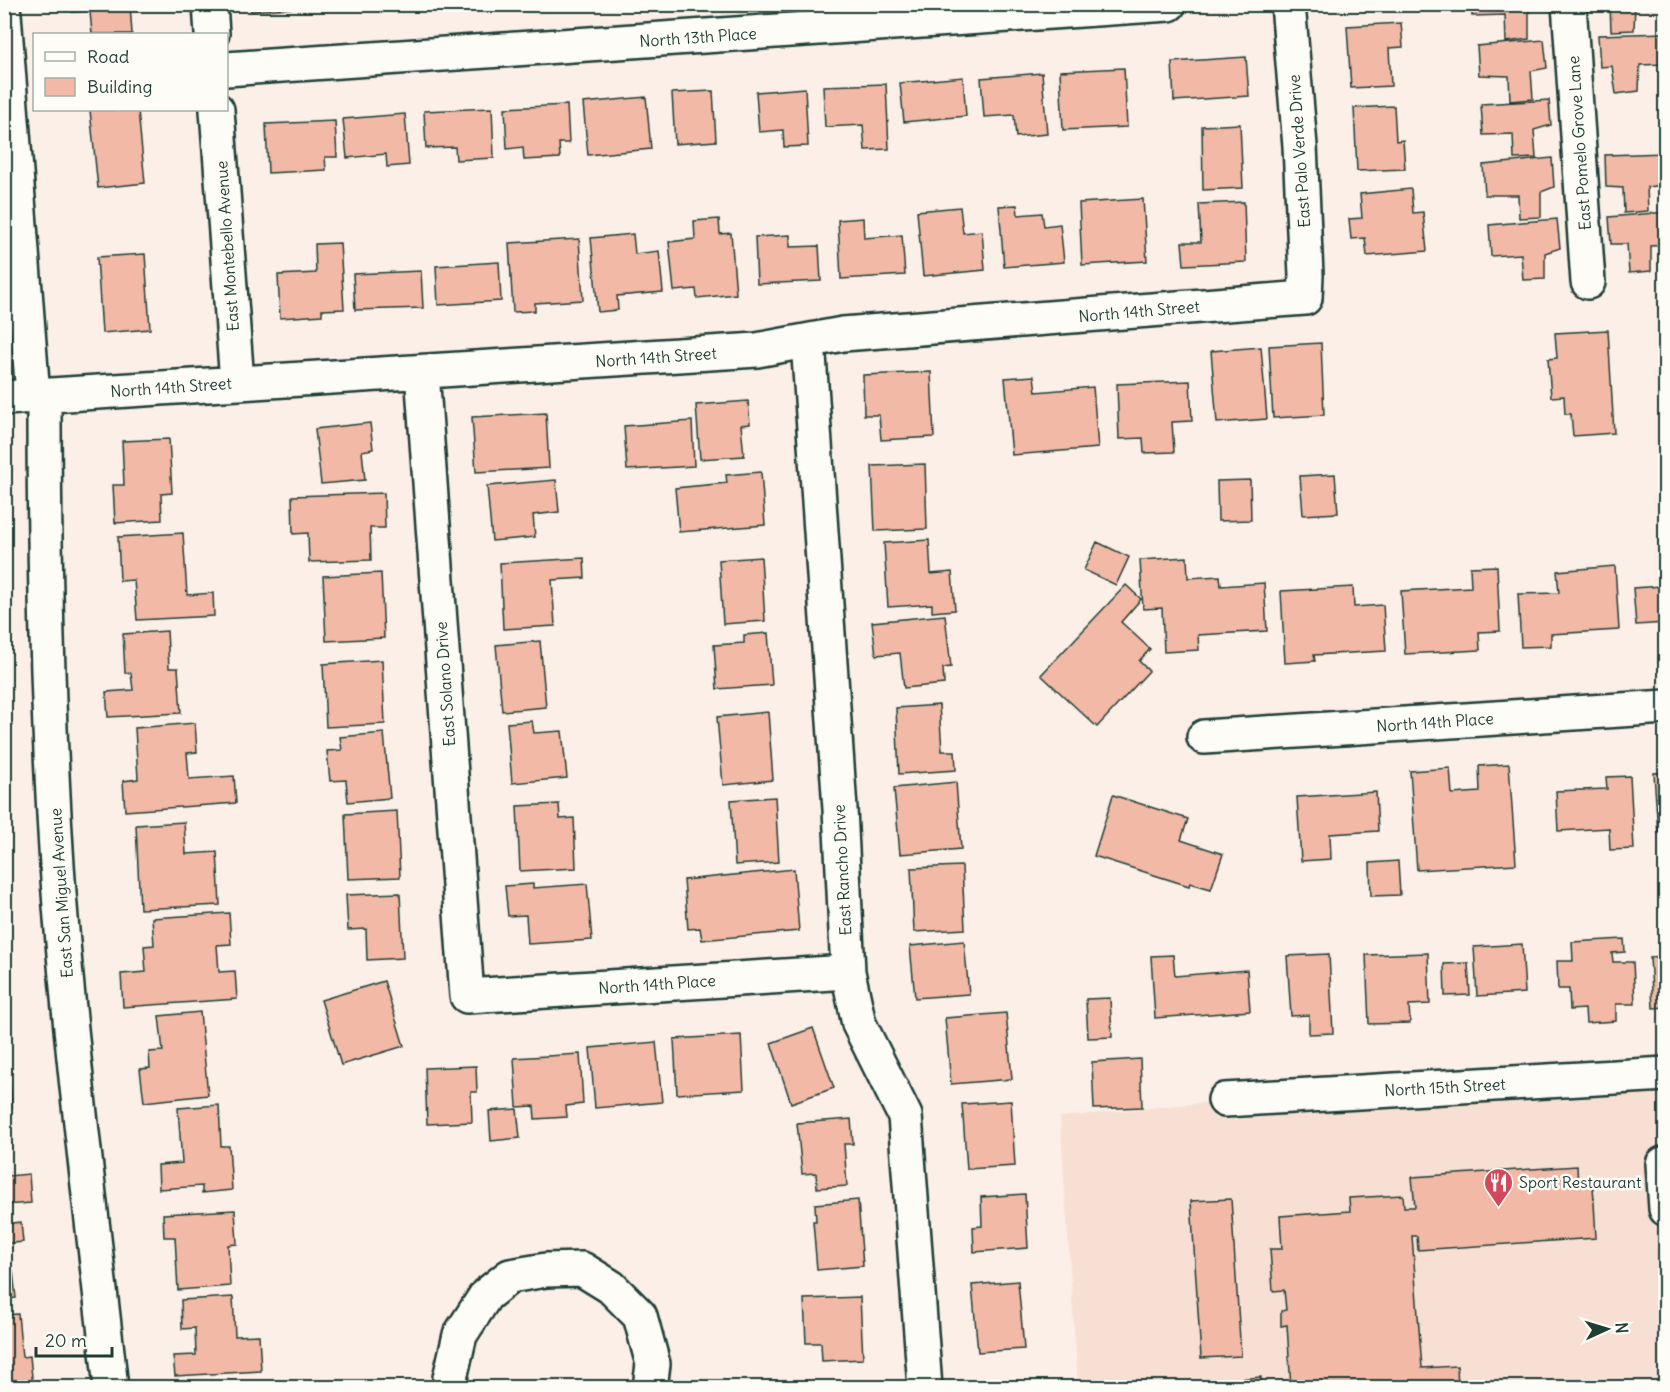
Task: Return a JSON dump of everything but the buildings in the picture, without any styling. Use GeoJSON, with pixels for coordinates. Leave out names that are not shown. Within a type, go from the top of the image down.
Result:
{"type":"FeatureCollection","features":[{"type":"Feature","properties":{"kind":"street"},"geometry":{"type":"LineString","coordinates":[[210,4],[212,33]]}},
{"type":"Feature","properties":{"kind":"street","name":"North 13th Place"},"geometry":{"type":"LineString","coordinates":[[228,69],[1169,4]]}},
{"type":"Feature","properties":{"kind":"street","name":"East Palo Verde Drive"},"geometry":{"type":"LineString","coordinates":[[1288,4],[1300,146],[1305,298]]}},
{"type":"Feature","properties":{"kind":"street","name":"East Pomelo Grove Lane"},"geometry":{"type":"LineString","coordinates":[[1569,4],[1588,282]]}},
{"type":"Feature","properties":{"kind":"street","name":"East San Miguel Avenue"},"geometry":{"type":"LineString","coordinates":[[4,15],[27,397],[44,558],[57,866],[111,1388]]}},
{"type":"Feature","properties":{"kind":"street","name":"East Montebello Avenue"},"geometry":{"type":"LineString","coordinates":[[217,111],[237,383]]}},
{"type":"Feature","properties":{"kind":"street","name":"North 14th Street"},"geometry":{"type":"LineString","coordinates":[[27,397],[757,350],[843,334],[1305,298]]}},
{"type":"Feature","properties":{"kind":"street","name":"East Rancho Drive"},"geometry":{"type":"LineString","coordinates":[[808,341],[840,809],[848,972],[859,1024],[905,1116],[925,1388]]}},
{"type":"Feature","properties":{"kind":"street","name":"East Solano Drive"},"geometry":{"type":"LineString","coordinates":[[422,372],[467,996]]}},
{"type":"Feature","properties":{"kind":"street","name":"North 14th Place"},"geometry":{"type":"LineString","coordinates":[[1204,737],[1665,707]]}},
{"type":"Feature","properties":{"kind":"street","name":"North 14th Place"},"geometry":{"type":"LineString","coordinates":[[467,996],[848,972]]}},
{"type":"Feature","properties":{"kind":"street","name":"North 15th Street"},"geometry":{"type":"LineString","coordinates":[[1225,1100],[1665,1074]]}},
{"type":"Feature","properties":{"kind":"street"},"geometry":{"type":"LineString","coordinates":[[1663,1164],[1665,1209]]}},
{"type":"Feature","properties":{"kind":"street"},"geometry":{"type":"LineString","coordinates":[[451,1388],[450,1378],[460,1335],[486,1295],[510,1276],[546,1270],[582,1269],[611,1287],[640,1316],[653,1364],[650,1388]]}},
{"type":"Feature","properties":{"kind":"shaded area"},"geometry":{"type":"Polygon","coordinates":[[[1665,1056],[1665,1387],[1078,1387],[1060,1117],[1665,1056]]]}},
{"type":"Feature","properties":{"kind":"place","name":"Sport Restaurant"},"geometry":{"type":"Point","coordinates":[1498,1208]}}]}
